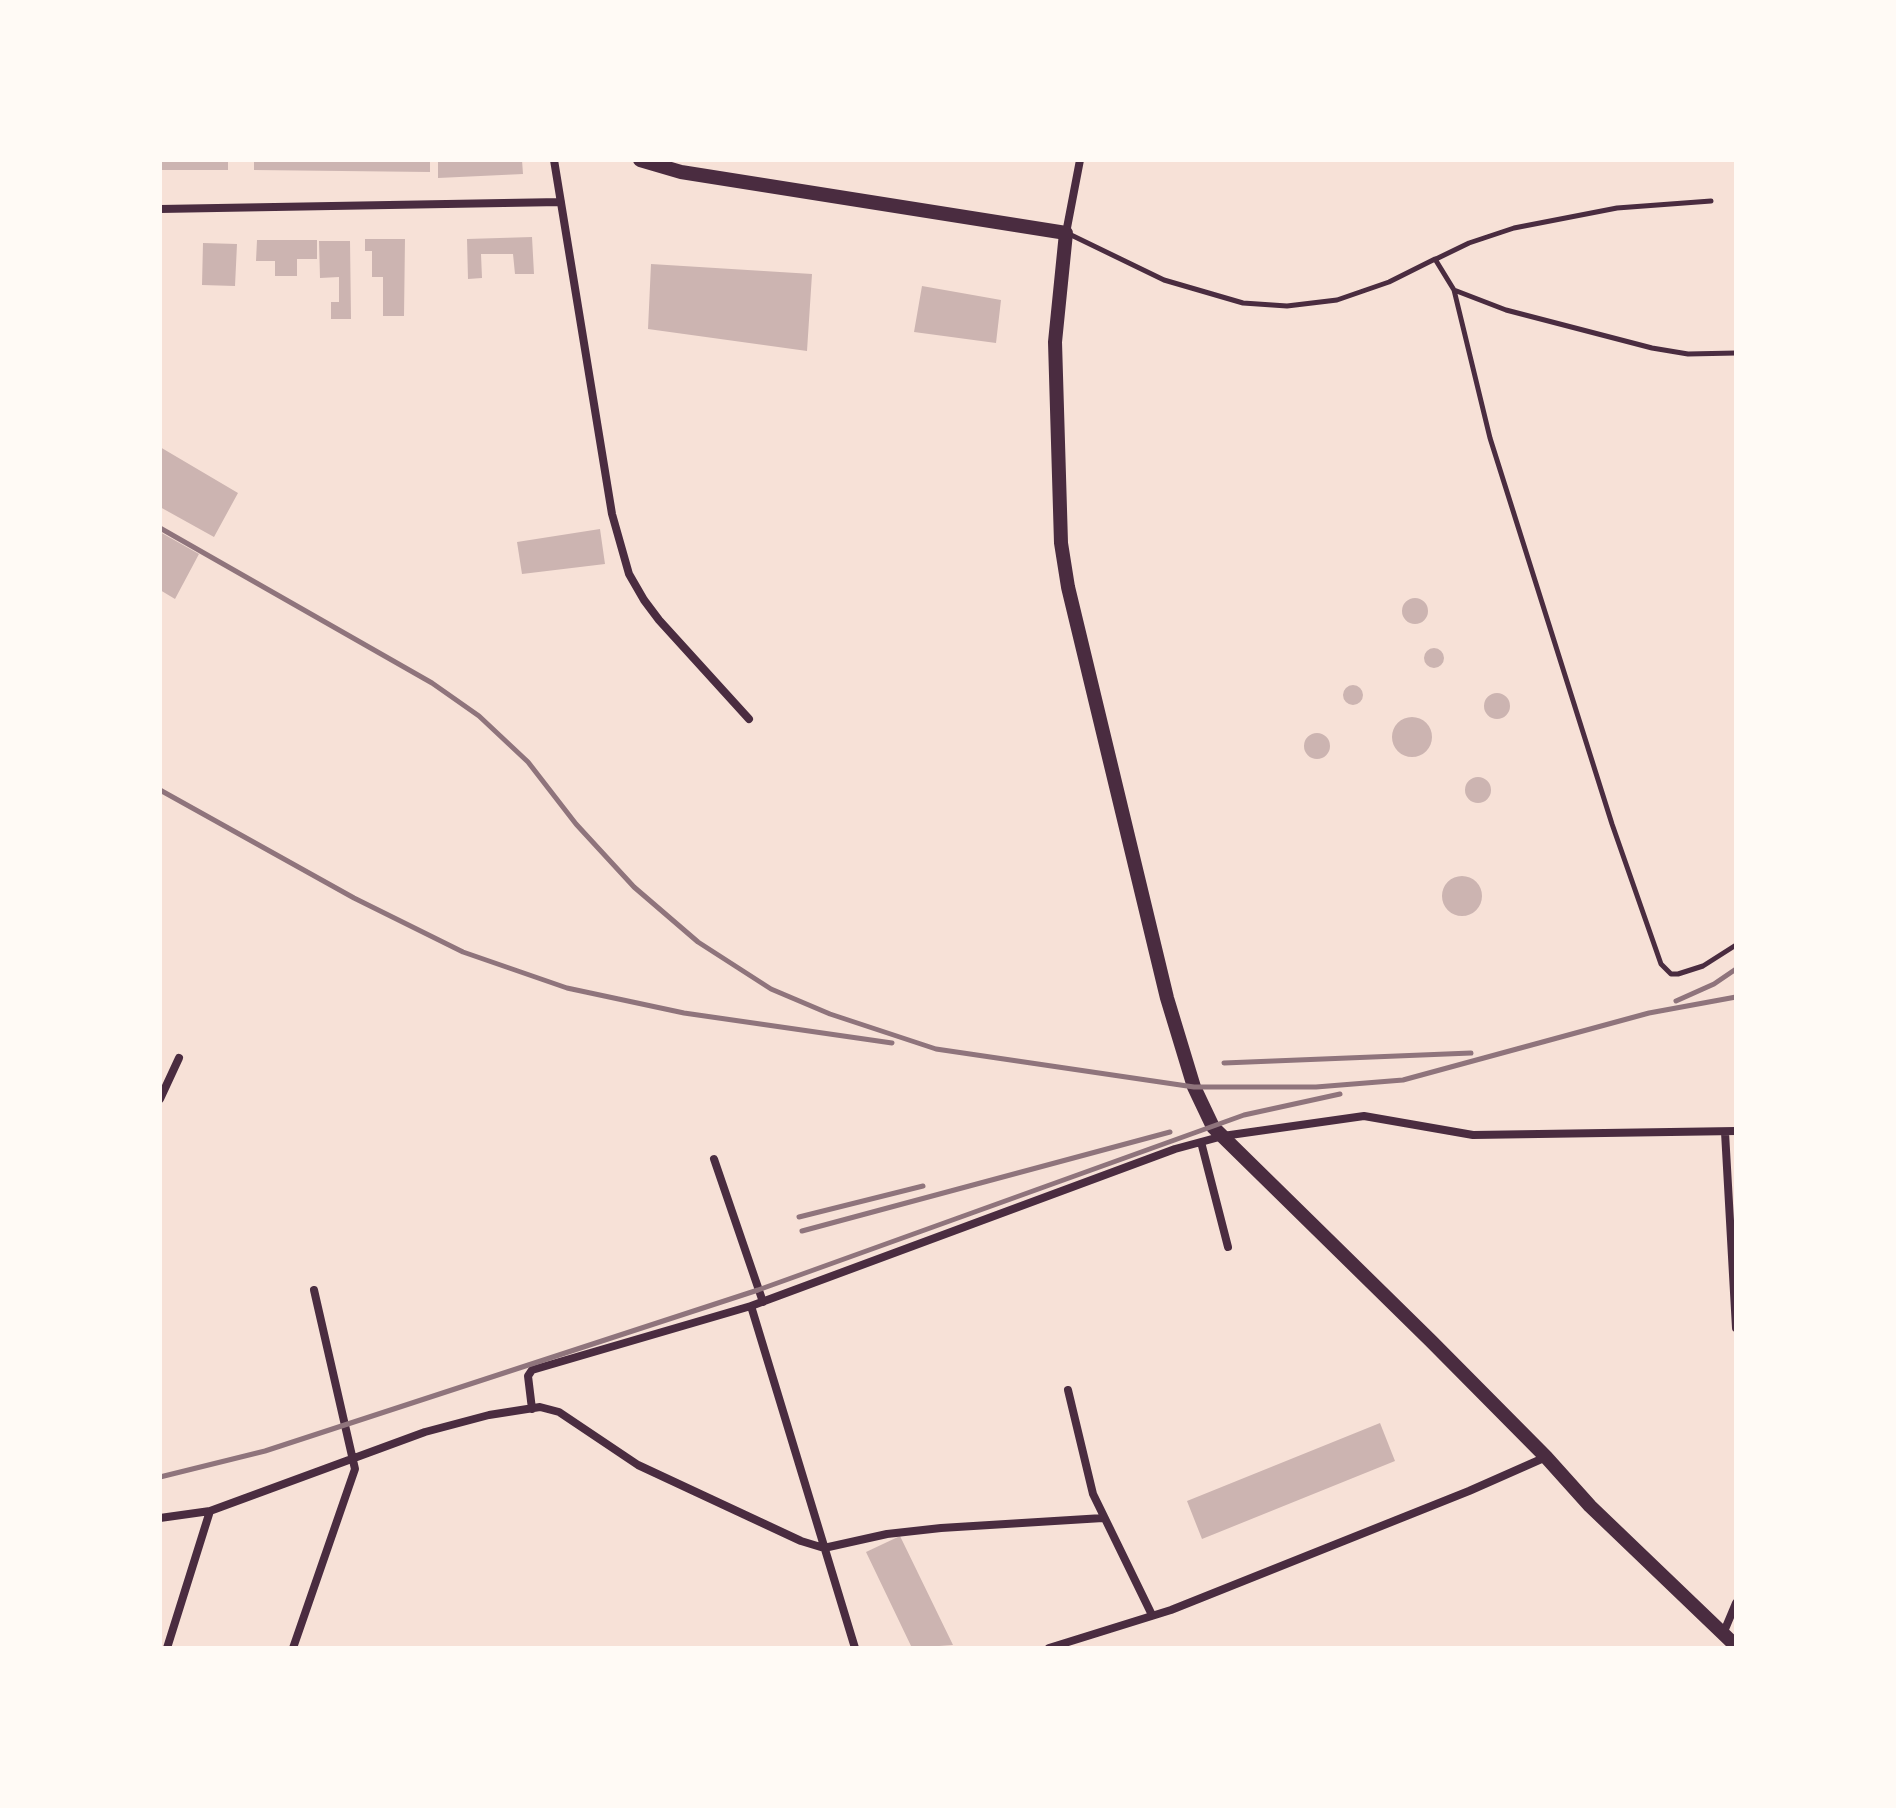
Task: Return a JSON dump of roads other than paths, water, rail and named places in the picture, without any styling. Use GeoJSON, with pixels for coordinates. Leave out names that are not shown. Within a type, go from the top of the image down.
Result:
{"type":"FeatureCollection","features":[{"type":"Feature","properties":{"kind":"street"},"geometry":{"type":"LineString","coordinates":[[554,160],[612,514],[629,574],[659,620],[749,719]]}},
{"type":"Feature","properties":{"kind":"street"},"geometry":{"type":"LineString","coordinates":[[640,160],[681,172],[1066,233]]}},
{"type":"Feature","properties":{"kind":"street"},"geometry":{"type":"LineString","coordinates":[[1080,160],[1066,233],[1055,342],[1061,543],[1068,587],[1167,998],[1194,1087],[1213,1127],[1546,1457],[1590,1506],[1736,1646]]}},
{"type":"Feature","properties":{"kind":"street"},"geometry":{"type":"LineString","coordinates":[[160,209],[561,202]]}},
{"type":"Feature","properties":{"kind":"street"},"geometry":{"type":"LineString","coordinates":[[160,1099],[179,1058]]}},
{"type":"Feature","properties":{"kind":"street"},"geometry":{"type":"LineString","coordinates":[[532,1409],[528,1376],[532,1370],[763,1302],[1175,1149],[1223,1136],[1364,1116],[1473,1135],[1736,1131]]}},
{"type":"Feature","properties":{"kind":"street"},"geometry":{"type":"LineString","coordinates":[[1725,1132],[1736,1328]]}},
{"type":"Feature","properties":{"kind":"street"},"geometry":{"type":"LineString","coordinates":[[1201,1142],[1228,1247]]}},
{"type":"Feature","properties":{"kind":"street"},"geometry":{"type":"LineString","coordinates":[[714,1159],[763,1302]]}},
{"type":"Feature","properties":{"kind":"street"},"geometry":{"type":"LineString","coordinates":[[293,1648],[353,1481],[354,1457],[314,1290]]}},
{"type":"Feature","properties":{"kind":"street"},"geometry":{"type":"LineString","coordinates":[[751,1306],[855,1648]]}},
{"type":"Feature","properties":{"kind":"street"},"geometry":{"type":"LineString","coordinates":[[1068,1390],[1093,1494],[1152,1615]]}},
{"type":"Feature","properties":{"kind":"street"},"geometry":{"type":"LineString","coordinates":[[160,1518],[210,1511],[425,1432],[489,1415],[540,1407],[559,1412],[638,1465],[801,1541],[824,1548],[887,1534],[941,1528],[1103,1518]]}},
{"type":"Feature","properties":{"kind":"street"},"geometry":{"type":"LineString","coordinates":[[1049,1648],[1152,1615],[1469,1491],[1546,1457]]}},
{"type":"Feature","properties":{"kind":"street"},"geometry":{"type":"LineString","coordinates":[[167,1648],[210,1511]]}},
{"type":"Feature","properties":{"kind":"street"},"geometry":{"type":"LineString","coordinates":[[1723,1634],[1736,1603]]}},
{"type":"Feature","properties":{"kind":"lane"},"geometry":{"type":"LineString","coordinates":[[1066,233],[1164,280],[1243,303],[1287,306],[1337,300],[1389,282],[1469,243],[1514,228],[1617,208],[1711,201]]}},
{"type":"Feature","properties":{"kind":"lane"},"geometry":{"type":"LineString","coordinates":[[1435,259],[1454,290],[1490,438],[1612,824],[1661,964],[1671,974],[1678,974],[1703,966],[1736,945]]}},
{"type":"Feature","properties":{"kind":"lane"},"geometry":{"type":"LineString","coordinates":[[1454,290],[1506,310],[1652,348],[1688,354],[1736,353]]}},
{"type":"Feature","properties":{"kind":"railway"},"geometry":{"type":"LineString","coordinates":[[160,528],[432,683],[479,716],[528,762],[576,824],[634,887],[698,942],[771,989],[830,1014],[936,1049],[1194,1087],[1316,1087],[1403,1080],[1649,1013],[1736,997]]}},
{"type":"Feature","properties":{"kind":"railway"},"geometry":{"type":"LineString","coordinates":[[160,790],[354,898],[463,952],[567,988],[684,1013],[892,1043]]}},
{"type":"Feature","properties":{"kind":"railway"},"geometry":{"type":"LineString","coordinates":[[1676,1001],[1714,984],[1736,969]]}},
{"type":"Feature","properties":{"kind":"railway"},"geometry":{"type":"LineString","coordinates":[[1224,1063],[1471,1053]]}},
{"type":"Feature","properties":{"kind":"railway"},"geometry":{"type":"LineString","coordinates":[[160,1477],[265,1451],[758,1290],[1244,1115],[1340,1094]]}},
{"type":"Feature","properties":{"kind":"railway"},"geometry":{"type":"LineString","coordinates":[[802,1231],[1170,1132]]}},
{"type":"Feature","properties":{"kind":"railway"},"geometry":{"type":"LineString","coordinates":[[799,1217],[923,1186]]}}]}
